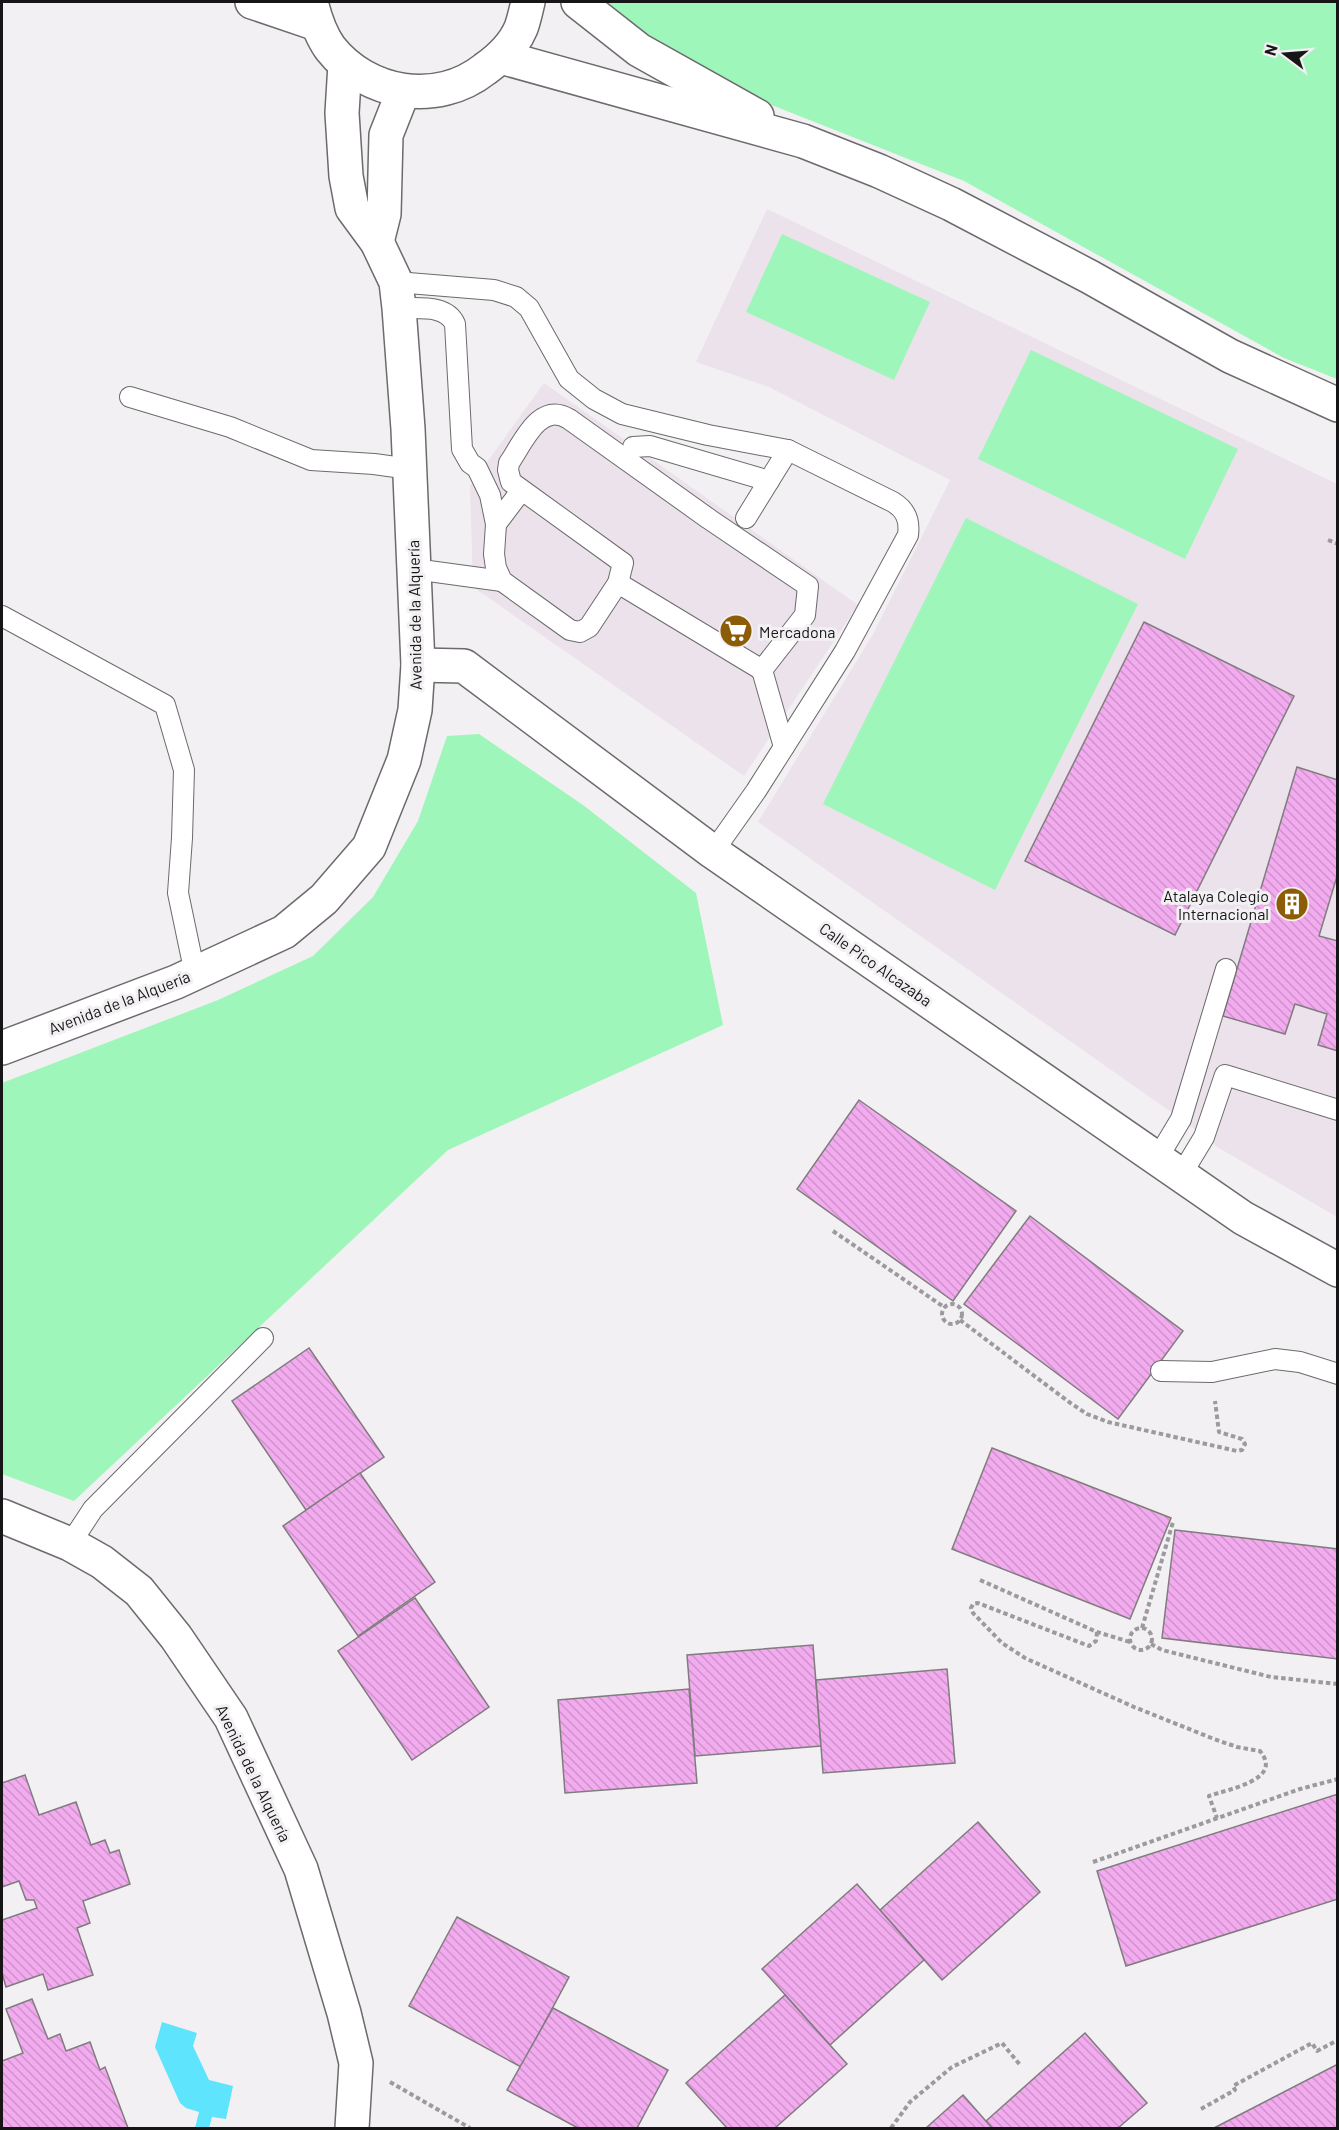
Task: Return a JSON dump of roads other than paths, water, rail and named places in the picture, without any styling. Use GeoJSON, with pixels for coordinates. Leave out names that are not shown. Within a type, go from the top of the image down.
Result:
{"type":"FeatureCollection","features":[{"type":"Feature","properties":{"kind":"street"},"geometry":{"type":"LineString","coordinates":[[252,2],[314,13],[329,46],[345,64],[373,82],[403,92],[439,91],[473,79],[501,57],[520,29],[528,2]]}},
{"type":"Feature","properties":{"kind":"street"},"geometry":{"type":"LineString","coordinates":[[578,2],[639,50],[803,141]]}},
{"type":"Feature","properties":{"kind":"street"},"geometry":{"type":"LineString","coordinates":[[501,57],[803,141],[879,171],[951,204],[1090,277],[1230,356],[1338,405]]}},
{"type":"Feature","properties":{"kind":"street","name":"Avenida de la Alquería"},"geometry":{"type":"LineString","coordinates":[[2,1048],[195,974],[284,932],[324,899],[369,847],[404,760],[415,710],[418,665],[410,469],[397,295],[377,242],[352,208],[346,176],[342,113],[345,64]]}},
{"type":"Feature","properties":{"kind":"street"},"geometry":{"type":"LineString","coordinates":[[377,242],[384,214],[386,135],[403,92]]}},
{"type":"Feature","properties":{"kind":"street","name":"Calle Pico Alcazaba"},"geometry":{"type":"LineString","coordinates":[[418,665],[464,666],[713,852],[1242,1218],[1338,1270]]}},
{"type":"Feature","properties":{"kind":"street","name":"Avenida de la Alquería"},"geometry":{"type":"LineString","coordinates":[[2,1516],[70,1544],[102,1562],[139,1591],[177,1637],[231,1718],[301,1869],[344,2013],[356,2062],[352,2128]]}},
{"type":"Feature","properties":{"kind":"lane"},"geometry":{"type":"LineString","coordinates":[[397,295],[494,290],[516,297],[529,308],[569,379],[594,399],[622,414],[708,435],[788,450],[899,506],[904,512],[909,527],[908,535],[845,651],[713,852]]}},
{"type":"Feature","properties":{"kind":"lane"},"geometry":{"type":"LineString","coordinates":[[397,295],[443,311],[453,319],[455,324],[462,449],[470,463],[477,468],[490,495],[496,524],[494,554],[496,568],[502,581]]}},
{"type":"Feature","properties":{"kind":"lane"},"geometry":{"type":"LineString","coordinates":[[130,397],[230,427],[311,460],[410,469]]}},
{"type":"Feature","properties":{"kind":"lane"},"geometry":{"type":"LineString","coordinates":[[414,569],[502,581],[570,630],[580,632],[589,627],[618,583],[623,563],[521,491],[511,482],[508,470],[509,464],[537,421],[549,414],[564,415],[709,519],[808,586],[805,615],[762,670]]}},
{"type":"Feature","properties":{"kind":"lane"},"geometry":{"type":"LineString","coordinates":[[633,447],[650,446],[769,481]]}},
{"type":"Feature","properties":{"kind":"lane"},"geometry":{"type":"LineString","coordinates":[[746,518],[788,450]]}},
{"type":"Feature","properties":{"kind":"lane"},"geometry":{"type":"LineString","coordinates":[[496,524],[521,491]]}},
{"type":"Feature","properties":{"kind":"lane"},"geometry":{"type":"LineString","coordinates":[[618,583],[762,670],[784,747]]}},
{"type":"Feature","properties":{"kind":"lane"},"geometry":{"type":"LineString","coordinates":[[2,616],[165,705],[184,770],[178,892],[195,974]]}},
{"type":"Feature","properties":{"kind":"lane"},"geometry":{"type":"LineString","coordinates":[[1169,1167],[1181,1119],[1227,969]]}},
{"type":"Feature","properties":{"kind":"lane"},"geometry":{"type":"LineString","coordinates":[[1169,1167],[1204,1137],[1225,1075],[1338,1110]]}},
{"type":"Feature","properties":{"kind":"lane"},"geometry":{"type":"LineString","coordinates":[[70,1544],[93,1509],[264,1338]]}},
{"type":"Feature","properties":{"kind":"lane"},"geometry":{"type":"LineString","coordinates":[[1161,1371],[1212,1372],[1275,1359],[1300,1362],[1338,1374]]}},
{"type":"Feature","properties":{"kind":"water"},"geometry":{"type":"Polygon","coordinates":[[[162,2022],[197,2033],[193,2046],[209,2080],[233,2086],[226,2119],[212,2117],[209,2128],[195,2128],[199,2112],[186,2108],[180,2103],[155,2047],[162,2022]]]}},
{"type":"Feature","properties":{"kind":"place","name":"Mercadona"},"geometry":{"type":"Point","coordinates":[736,631]}},
{"type":"Feature","properties":{"kind":"place","name":"Atalaya Colegio Internacional"},"geometry":{"type":"Point","coordinates":[1292,904]}}]}
